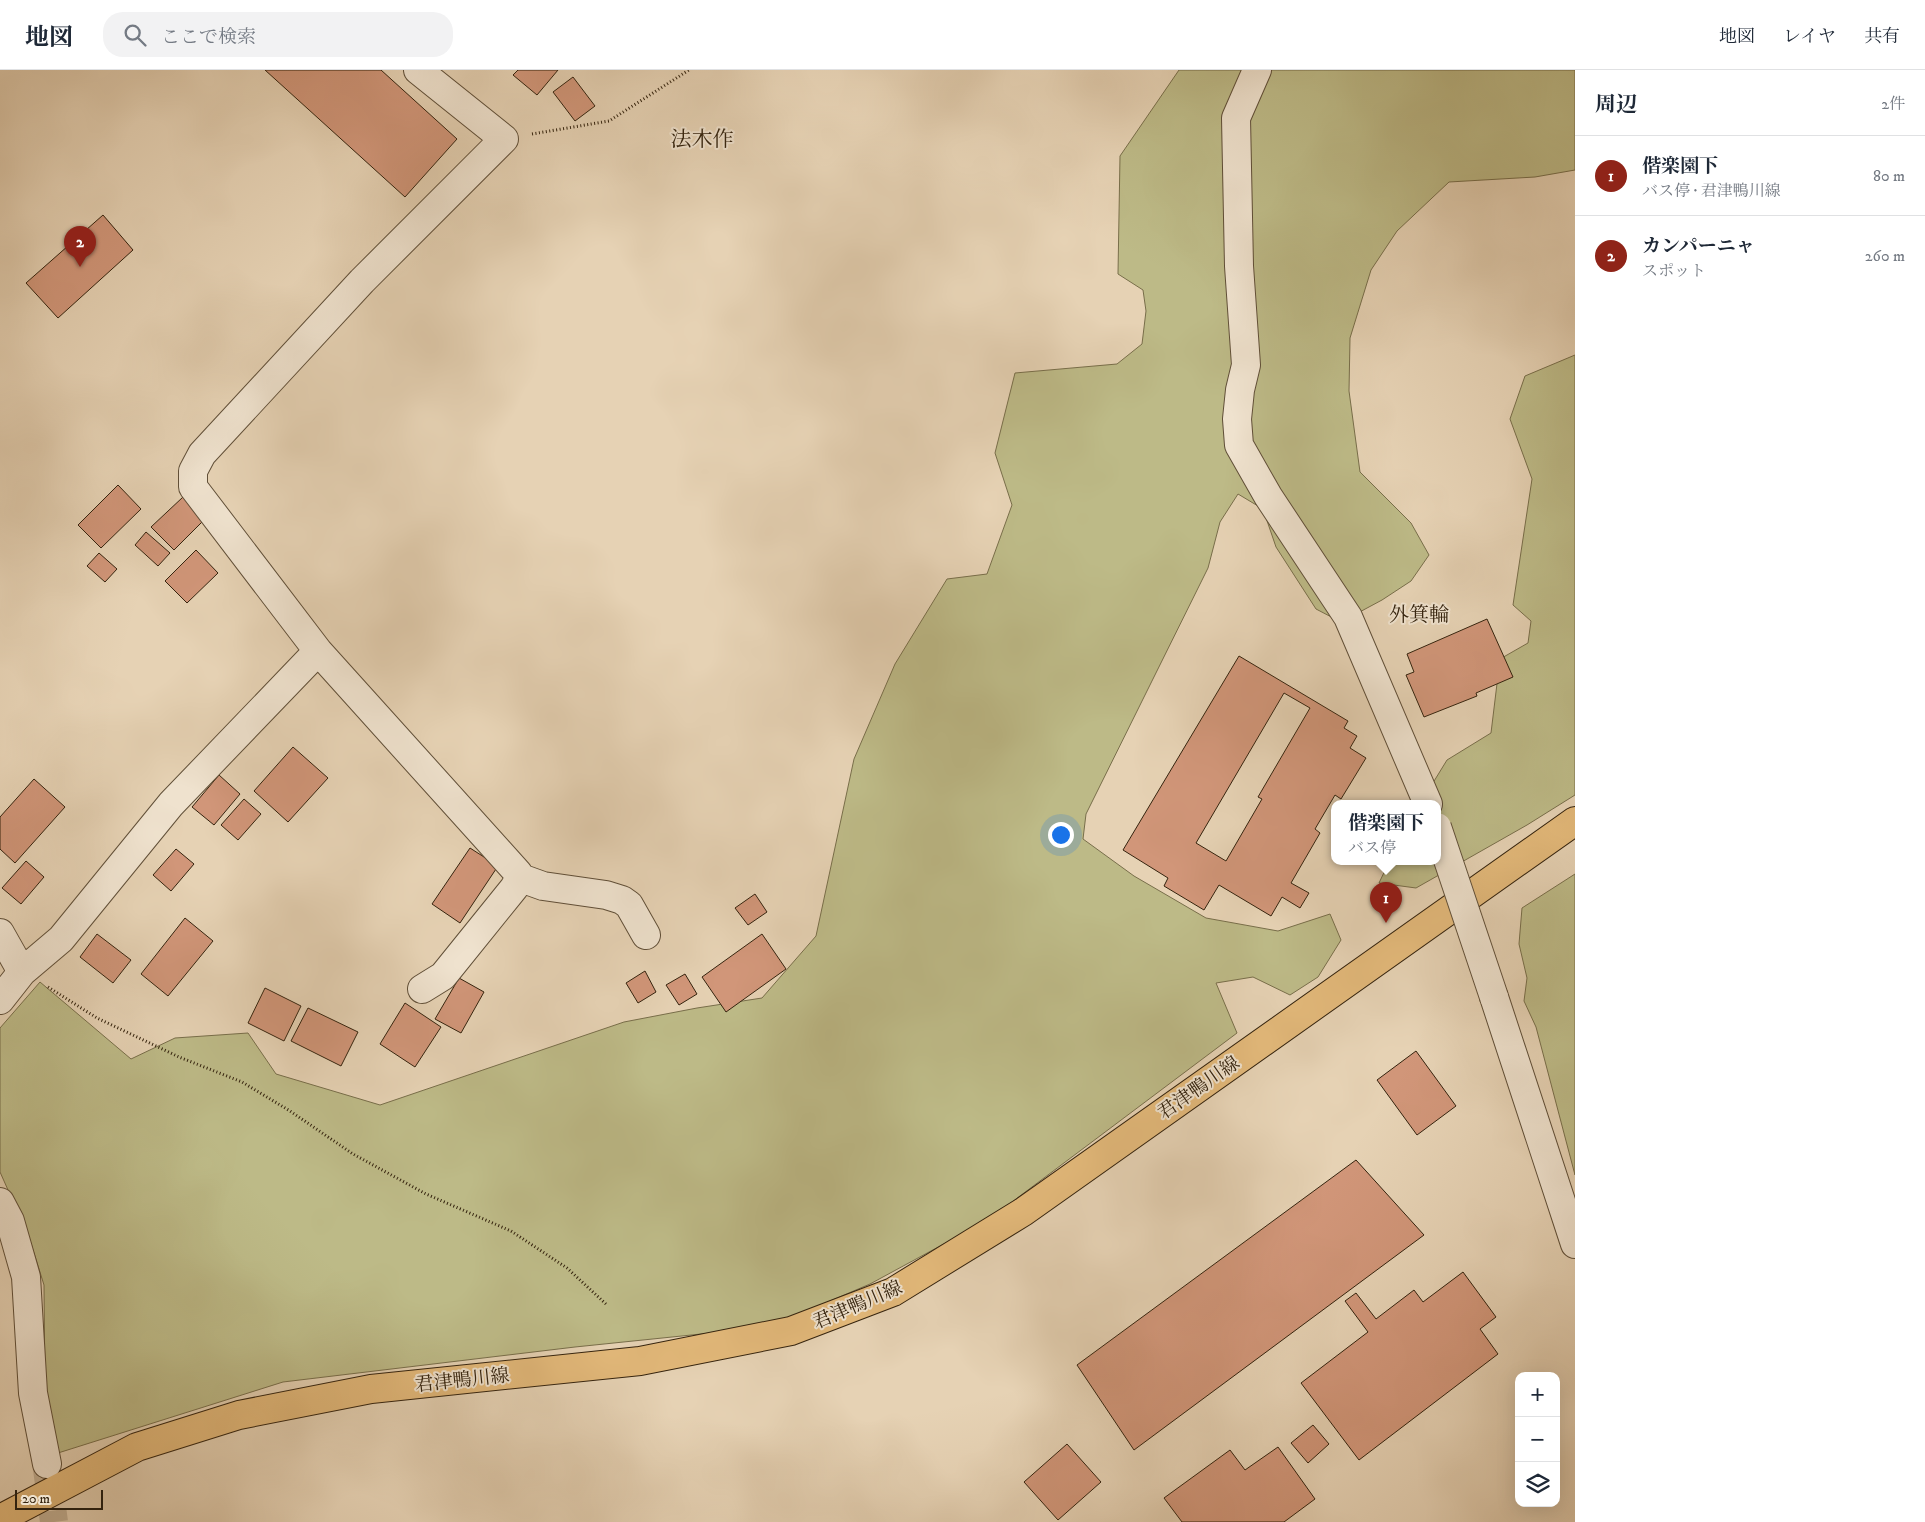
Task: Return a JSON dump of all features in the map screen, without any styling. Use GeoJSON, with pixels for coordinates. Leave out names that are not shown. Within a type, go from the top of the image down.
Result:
{"type":"FeatureCollection","features":[{"type":"Feature","properties":{"kind":"main road","name":"君津鴨川線"},"geometry":{"type":"LineString","coordinates":[[0,1519],[137,1447],[239,1414],[371,1389],[640,1361],[791,1331],[893,1292],[1023,1212],[1575,821]]}},
{"type":"Feature","properties":{"kind":"main road","name":"君津鴨川線"},"geometry":{"type":"LineString","coordinates":[[17,1522],[50,1493]]}},
{"type":"Feature","properties":{"kind":"street"},"geometry":{"type":"LineString","coordinates":[[418,70],[504,139],[356,288],[202,454],[193,471],[193,487],[318,651],[518,874],[518,881],[514,888],[443,976],[422,989]]}},
{"type":"Feature","properties":{"kind":"street"},"geometry":{"type":"LineString","coordinates":[[1257,70],[1236,118],[1239,266],[1246,365],[1240,390],[1237,419],[1239,445],[1268,496],[1348,617],[1426,800]]}},
{"type":"Feature","properties":{"kind":"street"},"geometry":{"type":"LineString","coordinates":[[0,1000],[22,972],[61,939],[171,804],[318,651]]}},
{"type":"Feature","properties":{"kind":"street"},"geometry":{"type":"LineString","coordinates":[[1441,839],[1575,1244]]}},
{"type":"Feature","properties":{"kind":"street"},"geometry":{"type":"LineString","coordinates":[[518,877],[543,886],[606,895],[622,900],[630,905],[646,935]]}},
{"type":"Feature","properties":{"kind":"street"},"geometry":{"type":"LineString","coordinates":[[0,933],[22,972]]}},
{"type":"Feature","properties":{"kind":"street"},"geometry":{"type":"LineString","coordinates":[[0,1202],[10,1221],[26,1277],[34,1392],[47,1464]]}},
{"type":"Feature","properties":{"kind":"path"},"geometry":{"type":"LineString","coordinates":[[504,139],[608,121],[689,70]]}},
{"type":"Feature","properties":{"kind":"path"},"geometry":{"type":"LineString","coordinates":[[22,972],[97,1018],[179,1056],[242,1082],[290,1111],[352,1154],[426,1194],[511,1230],[567,1268],[607,1305]]}},
{"type":"Feature","properties":{"kind":"shaded area"},"geometry":{"type":"Polygon","coordinates":[[[1179,70],[1575,70],[1575,170],[1535,177],[1449,182],[1397,231],[1371,270],[1350,338],[1349,391],[1360,472],[1411,523],[1429,555],[1411,581],[1382,600],[1341,622],[1316,609],[1276,547],[1263,509],[1238,494],[1220,522],[1208,568],[1086,814],[1083,839],[1134,876],[1206,918],[1278,931],[1330,914],[1341,940],[1318,977],[1290,995],[1253,977],[1216,983],[1237,1033],[988,1220],[870,1284],[769,1327],[575,1347],[283,1382],[58,1453],[45,1392],[44,1285],[29,1237],[0,1172],[0,1028],[40,982],[131,1059],[175,1038],[248,1033],[276,1074],[380,1105],[624,1022],[762,998],[816,936],[854,759],[895,664],[947,579],[987,574],[1012,505],[995,453],[1015,373],[1117,364],[1142,344],[1146,311],[1143,290],[1118,274],[1120,156],[1179,70]]]}},
{"type":"Feature","properties":{"kind":"shaded area"},"geometry":{"type":"Polygon","coordinates":[[[1575,355],[1575,795],[1527,825],[1416,888],[1379,883],[1388,865],[1441,865],[1441,800],[1422,800],[1447,760],[1491,733],[1500,659],[1528,643],[1531,621],[1513,605],[1532,479],[1510,419],[1525,376],[1575,355]]]}},
{"type":"Feature","properties":{"kind":"shaded area"},"geometry":{"type":"Polygon","coordinates":[[[1575,874],[1575,1175],[1536,1027],[1524,1001],[1527,978],[1519,944],[1522,908],[1575,874]]]}},
{"type":"Feature","properties":{"kind":"building"},"geometry":{"type":"Polygon","coordinates":[[[265,70],[381,70],[457,139],[405,197],[265,70]]]}},
{"type":"Feature","properties":{"kind":"building"},"geometry":{"type":"Polygon","coordinates":[[[518,70],[558,70],[537,95],[513,75],[518,70]]]}},
{"type":"Feature","properties":{"kind":"building"},"geometry":{"type":"Polygon","coordinates":[[[573,77],[595,106],[575,121],[553,92],[573,77]]]}},
{"type":"Feature","properties":{"kind":"building"},"geometry":{"type":"Polygon","coordinates":[[[103,215],[133,250],[58,318],[26,283],[103,215]]]}},
{"type":"Feature","properties":{"kind":"building"},"geometry":{"type":"Polygon","coordinates":[[[118,485],[141,509],[101,548],[78,525],[118,485]]]}},
{"type":"Feature","properties":{"kind":"building"},"geometry":{"type":"Polygon","coordinates":[[[183,497],[205,519],[174,550],[151,527],[183,497]]]}},
{"type":"Feature","properties":{"kind":"building"},"geometry":{"type":"Polygon","coordinates":[[[146,532],[170,553],[158,566],[135,545],[146,532]]]}},
{"type":"Feature","properties":{"kind":"building"},"geometry":{"type":"Polygon","coordinates":[[[196,550],[218,573],[187,603],[165,581],[196,550]]]}},
{"type":"Feature","properties":{"kind":"building"},"geometry":{"type":"Polygon","coordinates":[[[99,553],[117,569],[105,582],[87,566],[99,553]]]}},
{"type":"Feature","properties":{"kind":"building"},"geometry":{"type":"Polygon","coordinates":[[[1487,619],[1513,677],[1476,693],[1477,696],[1424,717],[1406,675],[1414,672],[1407,654],[1487,619]]]}},
{"type":"Feature","properties":{"kind":"building"},"geometry":{"type":"Polygon","coordinates":[[[1239,656],[1348,721],[1344,728],[1357,736],[1350,748],[1366,758],[1341,799],[1335,795],[1331,800],[1315,829],[1320,833],[1291,883],[1309,893],[1300,908],[1282,897],[1271,916],[1219,885],[1204,910],[1164,886],[1168,878],[1123,850],[1239,656]],[[1284,693],[1196,843],[1226,861],[1262,799],[1258,797],[1310,708],[1284,693]]]}},
{"type":"Feature","properties":{"kind":"building"},"geometry":{"type":"Polygon","coordinates":[[[293,747],[328,778],[288,822],[254,791],[293,747]]]}},
{"type":"Feature","properties":{"kind":"building"},"geometry":{"type":"Polygon","coordinates":[[[219,775],[240,794],[214,825],[192,807],[219,775]]]}},
{"type":"Feature","properties":{"kind":"building"},"geometry":{"type":"Polygon","coordinates":[[[34,779],[65,807],[15,863],[0,849],[0,817],[34,779]]]}},
{"type":"Feature","properties":{"kind":"building"},"geometry":{"type":"Polygon","coordinates":[[[244,799],[261,814],[238,840],[221,825],[244,799]]]}},
{"type":"Feature","properties":{"kind":"building"},"geometry":{"type":"Polygon","coordinates":[[[470,848],[498,866],[460,923],[432,904],[470,848]]]}},
{"type":"Feature","properties":{"kind":"building"},"geometry":{"type":"Polygon","coordinates":[[[176,849],[194,864],[171,891],[153,875],[176,849]]]}},
{"type":"Feature","properties":{"kind":"building"},"geometry":{"type":"Polygon","coordinates":[[[26,861],[44,877],[21,904],[2,888],[26,861]]]}},
{"type":"Feature","properties":{"kind":"building"},"geometry":{"type":"Polygon","coordinates":[[[755,894],[767,912],[748,925],[735,908],[755,894]]]}},
{"type":"Feature","properties":{"kind":"building"},"geometry":{"type":"Polygon","coordinates":[[[185,918],[213,941],[168,996],[141,974],[185,918]]]}},
{"type":"Feature","properties":{"kind":"building"},"geometry":{"type":"Polygon","coordinates":[[[97,934],[131,960],[113,983],[80,957],[97,934]]]}},
{"type":"Feature","properties":{"kind":"building"},"geometry":{"type":"Polygon","coordinates":[[[762,934],[786,969],[726,1012],[702,977],[762,934]]]}},
{"type":"Feature","properties":{"kind":"building"},"geometry":{"type":"Polygon","coordinates":[[[645,971],[656,992],[638,1003],[626,983],[645,971]]]}},
{"type":"Feature","properties":{"kind":"building"},"geometry":{"type":"Polygon","coordinates":[[[685,974],[697,994],[679,1005],[666,985],[685,974]]]}},
{"type":"Feature","properties":{"kind":"building"},"geometry":{"type":"Polygon","coordinates":[[[459,978],[484,992],[461,1033],[435,1019],[459,978]]]}},
{"type":"Feature","properties":{"kind":"building"},"geometry":{"type":"Polygon","coordinates":[[[265,988],[301,1006],[284,1041],[248,1023],[265,988]]]}},
{"type":"Feature","properties":{"kind":"building"},"geometry":{"type":"Polygon","coordinates":[[[405,1003],[441,1027],[415,1067],[380,1044],[405,1003]]]}},
{"type":"Feature","properties":{"kind":"building"},"geometry":{"type":"Polygon","coordinates":[[[308,1008],[358,1032],[341,1066],[291,1041],[308,1008]]]}},
{"type":"Feature","properties":{"kind":"building"},"geometry":{"type":"Polygon","coordinates":[[[1416,1051],[1456,1106],[1417,1135],[1377,1080],[1416,1051]]]}},
{"type":"Feature","properties":{"kind":"building"},"geometry":{"type":"Polygon","coordinates":[[[1356,1160],[1424,1235],[1134,1450],[1077,1365],[1356,1160]]]}},
{"type":"Feature","properties":{"kind":"building"},"geometry":{"type":"Polygon","coordinates":[[[1463,1272],[1496,1317],[1480,1329],[1498,1354],[1359,1460],[1301,1383],[1368,1332],[1345,1301],[1356,1293],[1376,1319],[1414,1290],[1423,1302],[1463,1272]]]}},
{"type":"Feature","properties":{"kind":"building"},"geometry":{"type":"Polygon","coordinates":[[[1313,1425],[1329,1444],[1308,1463],[1291,1443],[1313,1425]]]}},
{"type":"Feature","properties":{"kind":"building"},"geometry":{"type":"Polygon","coordinates":[[[1067,1444],[1101,1482],[1058,1520],[1024,1482],[1067,1444]]]}},
{"type":"Feature","properties":{"kind":"building"},"geometry":{"type":"Polygon","coordinates":[[[1278,1447],[1315,1499],[1284,1522],[1182,1522],[1164,1498],[1230,1450],[1245,1470],[1278,1447]]]}},
{"type":"Feature","properties":{"kind":"tunnel"},"geometry":{"type":"LineString","coordinates":[[47,1469],[54,1522]]}},
{"type":"Feature","properties":{"kind":"place","name":"カンパーニャ"},"geometry":{"type":"Point","coordinates":[80,267]}},
{"type":"Feature","properties":{"kind":"place","name":"偕楽園下"},"geometry":{"type":"Point","coordinates":[1386,923]}},
{"type":"Feature","properties":{"kind":"district","name":"法木作"},"geometry":{"type":"Point","coordinates":[702,139]}},
{"type":"Feature","properties":{"kind":"district","name":"外箕輪"},"geometry":{"type":"Point","coordinates":[1419,614]}}]}
